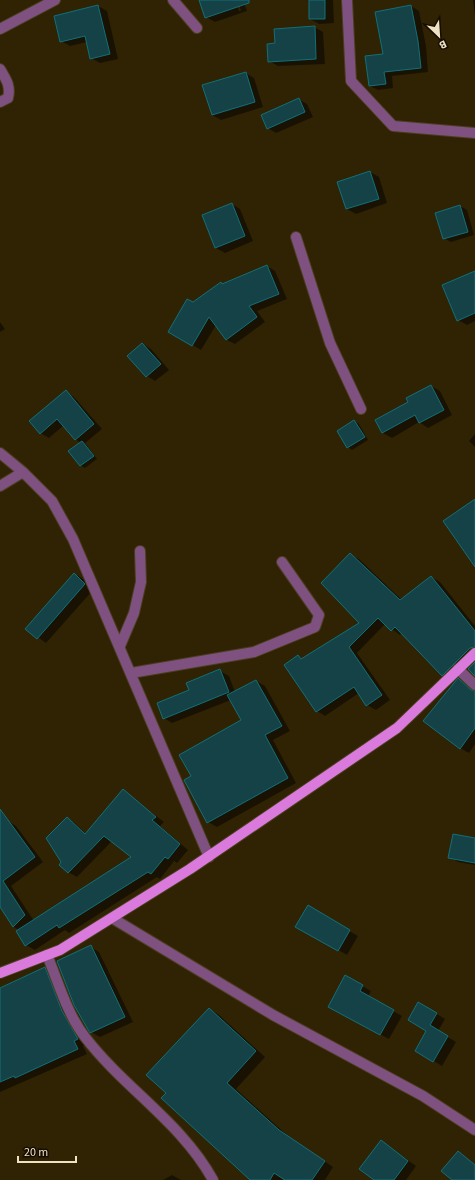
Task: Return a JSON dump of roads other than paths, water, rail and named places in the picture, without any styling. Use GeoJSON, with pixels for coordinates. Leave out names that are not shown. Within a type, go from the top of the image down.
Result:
{"type":"FeatureCollection","features":[{"type":"Feature","properties":{"kind":"main road"},"geometry":{"type":"LineString","coordinates":[[0,973],[60,950],[209,857],[398,728],[475,653]]}},
{"type":"Feature","properties":{"kind":"street"},"geometry":{"type":"LineString","coordinates":[[0,29],[55,0]]}},
{"type":"Feature","properties":{"kind":"street"},"geometry":{"type":"LineString","coordinates":[[173,0],[197,28]]}},
{"type":"Feature","properties":{"kind":"street"},"geometry":{"type":"LineString","coordinates":[[347,0],[351,81],[393,126],[475,133]]}},
{"type":"Feature","properties":{"kind":"street"},"geometry":{"type":"LineString","coordinates":[[0,69],[8,83],[10,91],[8,98],[0,102]]}},
{"type":"Feature","properties":{"kind":"street"},"geometry":{"type":"LineString","coordinates":[[296,237],[330,343],[360,409]]}},
{"type":"Feature","properties":{"kind":"street"},"geometry":{"type":"LineString","coordinates":[[0,453],[23,472],[52,500],[74,539],[209,857]]}},
{"type":"Feature","properties":{"kind":"street"},"geometry":{"type":"LineString","coordinates":[[0,486],[23,472]]}},
{"type":"Feature","properties":{"kind":"street"},"geometry":{"type":"LineString","coordinates":[[120,646],[134,613],[141,582],[140,551]]}},
{"type":"Feature","properties":{"kind":"street"},"geometry":{"type":"LineString","coordinates":[[131,673],[254,652],[315,627],[319,615],[282,562]]}},
{"type":"Feature","properties":{"kind":"street"},"geometry":{"type":"LineString","coordinates":[[458,669],[475,685]]}},
{"type":"Feature","properties":{"kind":"street"},"geometry":{"type":"LineString","coordinates":[[112,918],[273,1015],[423,1096],[475,1130]]}},
{"type":"Feature","properties":{"kind":"street"},"geometry":{"type":"LineString","coordinates":[[47,955],[72,1015],[84,1036],[108,1064],[184,1139],[204,1164],[213,1180]]}}]}
